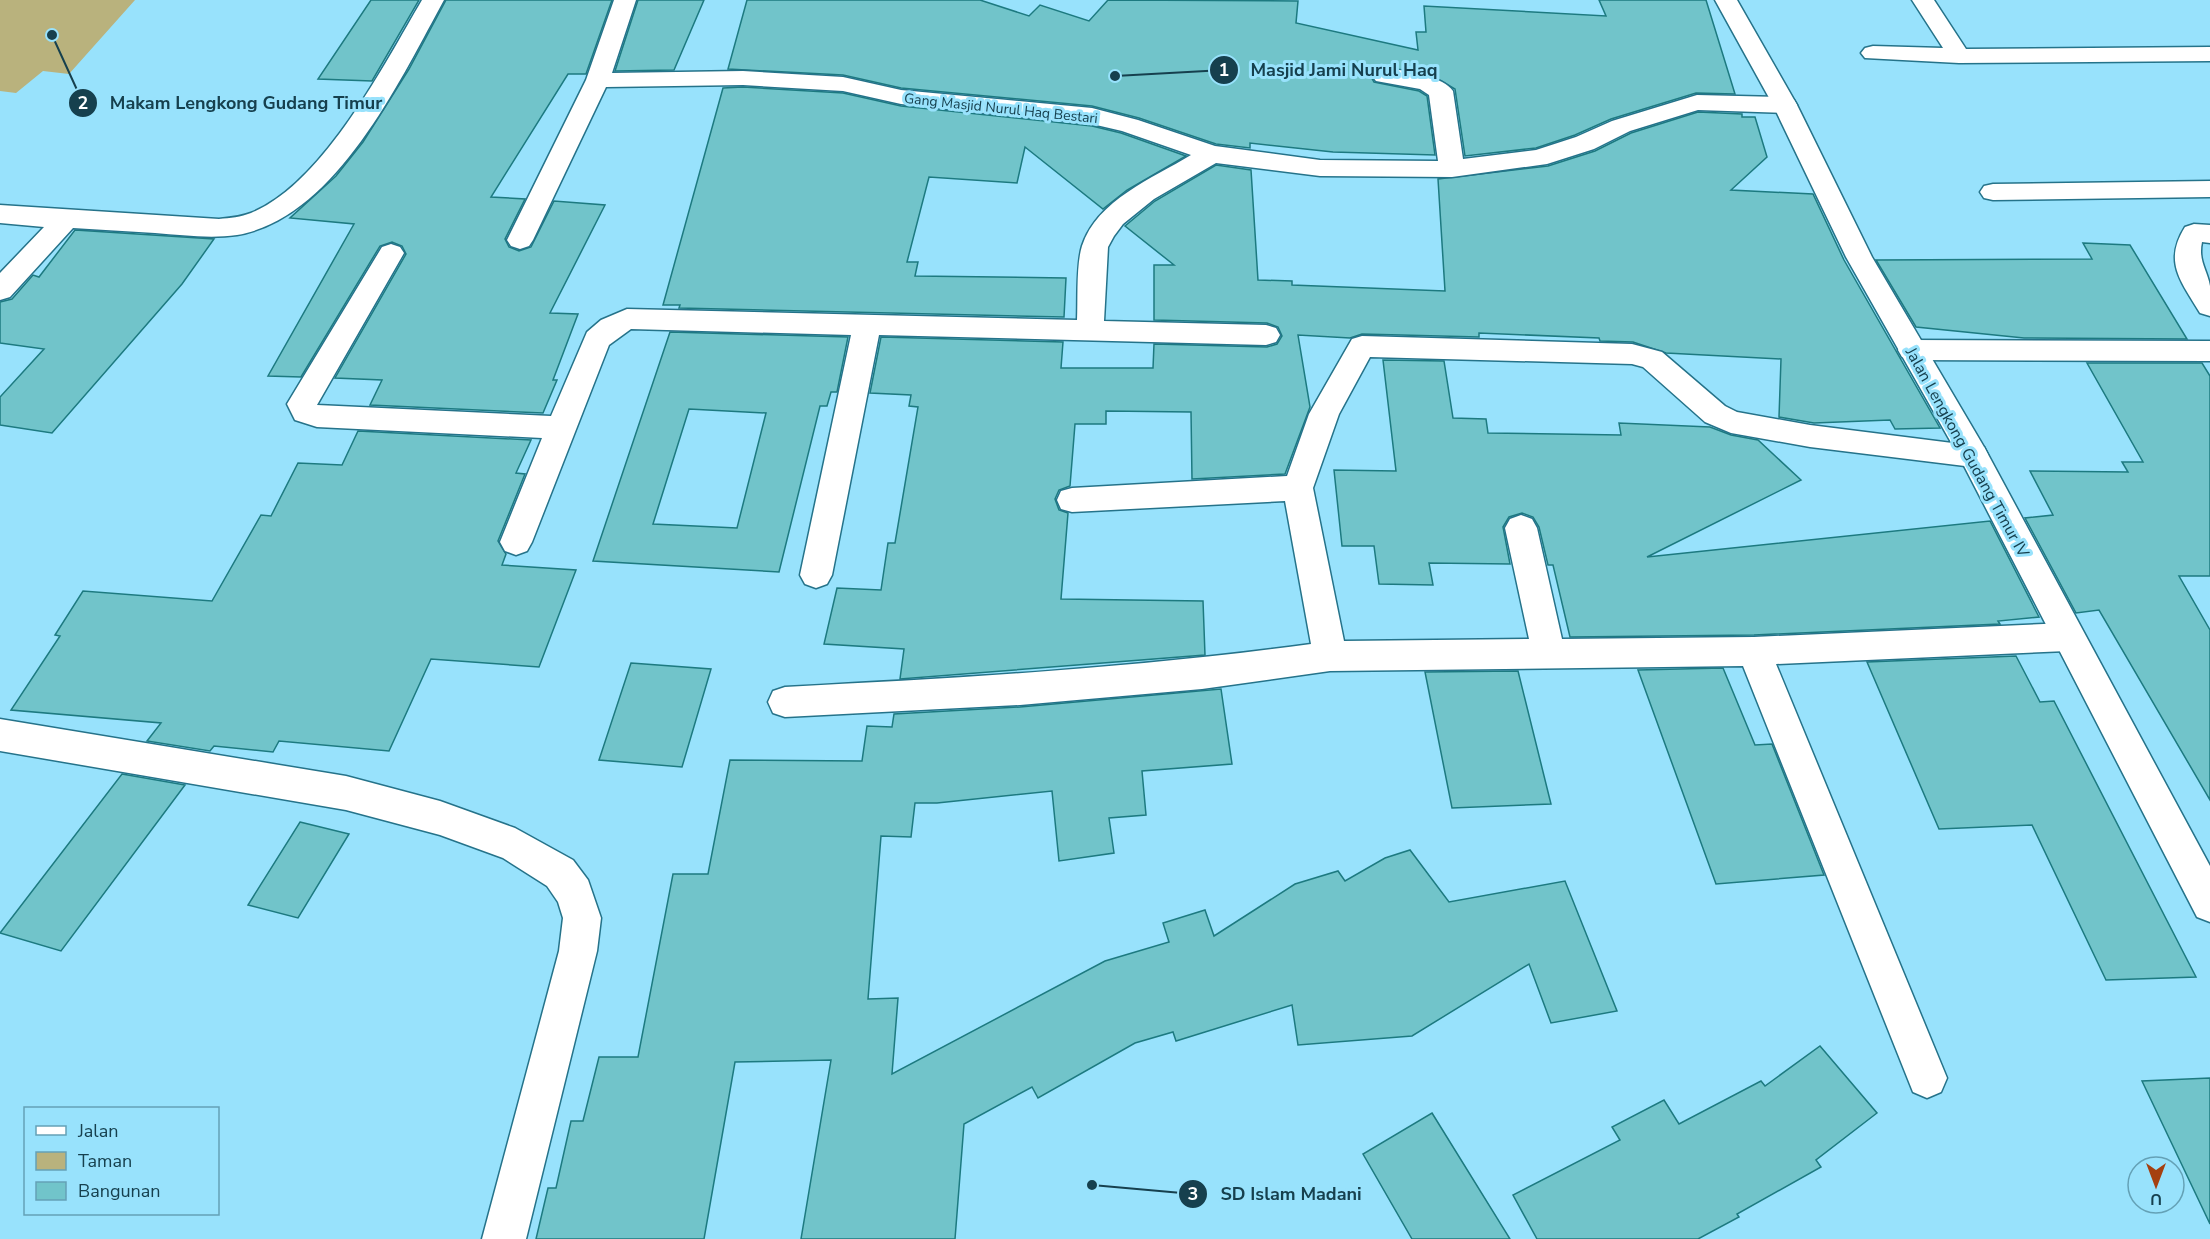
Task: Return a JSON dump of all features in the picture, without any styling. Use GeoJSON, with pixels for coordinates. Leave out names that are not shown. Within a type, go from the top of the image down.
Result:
{"type":"FeatureCollection","features":[{"type":"Feature","properties":{"kind":"street"},"geometry":{"type":"LineString","coordinates":[[0,214],[66,220],[225,227],[261,219],[279,210],[310,186],[332,159],[406,50],[433,0]]}},
{"type":"Feature","properties":{"kind":"street"},"geometry":{"type":"LineString","coordinates":[[520,240],[598,80],[625,0]]}},
{"type":"Feature","properties":{"kind":"street","name":"Jalan Lengkong Gudang Timur IV"},"geometry":{"type":"LineString","coordinates":[[1726,0],[1785,105],[1859,257],[1973,455],[2067,637],[2210,904]]}},
{"type":"Feature","properties":{"kind":"street"},"geometry":{"type":"LineString","coordinates":[[1923,0],[1959,56]]}},
{"type":"Feature","properties":{"kind":"street"},"geometry":{"type":"LineString","coordinates":[[1873,53],[1959,56],[2210,54]]}},
{"type":"Feature","properties":{"kind":"street"},"geometry":{"type":"LineString","coordinates":[[1384,76],[1426,83],[1441,91],[1452,169]]}},
{"type":"Feature","properties":{"kind":"street","name":"Gang Masjid Nurul Haq Bestari"},"geometry":{"type":"LineString","coordinates":[[598,80],[743,78],[843,84],[901,97],[1092,116],[1129,125],[1212,154],[1320,168],[1452,169],[1538,158],[1585,143],[1621,126],[1697,102],[1785,105]]}},
{"type":"Feature","properties":{"kind":"street"},"geometry":{"type":"LineString","coordinates":[[1090,330],[1095,247],[1099,234],[1123,209],[1212,154]]}},
{"type":"Feature","properties":{"kind":"street"},"geometry":{"type":"LineString","coordinates":[[1993,192],[2210,189]]}},
{"type":"Feature","properties":{"kind":"street"},"geometry":{"type":"LineString","coordinates":[[0,290],[66,220]]}},
{"type":"Feature","properties":{"kind":"street"},"geometry":{"type":"LineString","coordinates":[[2210,234],[2194,233],[2187,243],[2185,256],[2210,306]]}},
{"type":"Feature","properties":{"kind":"street"},"geometry":{"type":"LineString","coordinates":[[391,253],[302,404],[305,412],[317,416],[561,428]]}},
{"type":"Feature","properties":{"kind":"street"},"geometry":{"type":"LineString","coordinates":[[516,542],[597,339],[611,327],[627,319],[1266,335]]}},
{"type":"Feature","properties":{"kind":"street"},"geometry":{"type":"LineString","coordinates":[[816,574],[867,324]]}},
{"type":"Feature","properties":{"kind":"street"},"geometry":{"type":"LineString","coordinates":[[1330,656],[1298,488],[1324,414],[1362,346],[1639,355],[1652,359],[1715,414],[1731,422],[1810,436],[1973,455]]}},
{"type":"Feature","properties":{"kind":"street"},"geometry":{"type":"LineString","coordinates":[[1912,350],[2210,351]]}},
{"type":"Feature","properties":{"kind":"street"},"geometry":{"type":"LineString","coordinates":[[1072,500],[1298,488]]}},
{"type":"Feature","properties":{"kind":"street"},"geometry":{"type":"LineString","coordinates":[[1521,528],[1548,652]]}},
{"type":"Feature","properties":{"kind":"street"},"geometry":{"type":"LineString","coordinates":[[785,702],[1032,689],[1202,674],[1330,656],[1754,651],[2067,637]]}},
{"type":"Feature","properties":{"kind":"street"},"geometry":{"type":"LineString","coordinates":[[1754,651],[1927,1078]]}},
{"type":"Feature","properties":{"kind":"street"},"geometry":{"type":"LineString","coordinates":[[0,735],[346,793],[440,818],[515,845],[560,873],[575,893],[582,918],[578,951],[504,1239]]}},
{"type":"Feature","properties":{"kind":"green space"},"geometry":{"type":"Polygon","coordinates":[[[0,0],[135,0],[69,74],[43,71],[16,93],[0,91],[0,0]]]}},
{"type":"Feature","properties":{"kind":"building"},"geometry":{"type":"Polygon","coordinates":[[[371,0],[419,0],[372,81],[318,79],[371,0]]]}},
{"type":"Feature","properties":{"kind":"building"},"geometry":{"type":"Polygon","coordinates":[[[446,0],[612,0],[586,74],[568,74],[491,197],[525,199],[505,239],[509,247],[519,251],[531,247],[554,201],[605,205],[550,313],[578,314],[553,380],[557,380],[543,413],[370,405],[382,380],[335,378],[406,254],[402,246],[392,242],[380,246],[301,377],[268,376],[354,224],[290,218],[336,176],[363,142],[409,69],[446,0]]]}},
{"type":"Feature","properties":{"kind":"building"},"geometry":{"type":"Polygon","coordinates":[[[638,0],[704,0],[674,70],[615,71],[638,0]]]}},
{"type":"Feature","properties":{"kind":"building"},"geometry":{"type":"Polygon","coordinates":[[[747,0],[980,0],[1029,16],[1040,5],[1089,21],[1108,0],[1298,1],[1296,23],[1418,50],[1416,32],[1426,32],[1424,6],[1606,16],[1599,0],[1706,0],[1735,94],[1696,93],[1611,119],[1575,135],[1536,148],[1465,156],[1455,89],[1429,74],[1383,68],[1376,69],[1370,75],[1374,82],[1419,91],[1427,96],[1435,155],[1333,152],[1250,143],[1250,148],[1216,144],[1139,118],[1092,106],[901,88],[843,75],[728,69],[747,0]]]}},
{"type":"Feature","properties":{"kind":"building"},"geometry":{"type":"Polygon","coordinates":[[[743,87],[843,93],[901,106],[1092,126],[1121,133],[1186,156],[1127,190],[1103,209],[1025,147],[1017,183],[929,177],[907,262],[918,262],[915,276],[1066,278],[1064,317],[679,308],[680,305],[663,305],[723,88],[743,87]]]}},
{"type":"Feature","properties":{"kind":"building"},"geometry":{"type":"Polygon","coordinates":[[[1698,112],[1742,114],[1742,117],[1755,117],[1767,157],[1731,190],[1813,194],[1844,260],[1940,428],[1895,429],[1890,420],[1814,423],[1779,417],[1781,359],[1666,353],[1633,342],[1600,341],[1599,338],[1479,333],[1479,337],[1362,334],[1350,338],[1298,335],[1310,407],[1285,474],[1192,479],[1191,412],[1106,411],[1106,424],[1075,424],[1070,486],[1059,490],[1055,499],[1059,510],[1068,513],[1061,599],[1203,601],[1205,655],[900,679],[904,649],[824,644],[837,588],[881,590],[888,543],[895,543],[918,407],[909,406],[911,395],[870,393],[881,337],[1063,342],[1061,368],[1153,368],[1154,344],[1267,347],[1277,344],[1282,336],[1278,327],[1267,323],[1154,320],[1154,265],[1174,265],[1125,226],[1155,201],[1216,165],[1251,170],[1258,280],[1292,281],[1292,285],[1445,291],[1438,179],[1548,166],[1595,151],[1631,133],[1698,112]]]}},
{"type":"Feature","properties":{"kind":"building"},"geometry":{"type":"Polygon","coordinates":[[[75,230],[214,239],[182,284],[52,433],[0,425],[0,397],[44,349],[0,343],[0,302],[12,299],[33,275],[39,277],[75,230]]]}},
{"type":"Feature","properties":{"kind":"building"},"geometry":{"type":"Polygon","coordinates":[[[2083,243],[2130,245],[2187,339],[2024,338],[1916,327],[1876,260],[2092,259],[2083,243]]]}},
{"type":"Feature","properties":{"kind":"building"},"geometry":{"type":"Polygon","coordinates":[[[670,332],[848,337],[837,392],[831,392],[827,406],[820,406],[779,572],[593,561],[670,332]],[[689,409],[653,524],[737,528],[766,413],[689,409]]]}},
{"type":"Feature","properties":{"kind":"building"},"geometry":{"type":"Polygon","coordinates":[[[1383,360],[1444,361],[1453,418],[1486,419],[1488,433],[1621,435],[1619,423],[1710,427],[1731,435],[1758,440],[1801,480],[1647,557],[1990,521],[2039,617],[1998,621],[2000,624],[1754,635],[1570,637],[1553,565],[1548,565],[1539,527],[1533,517],[1522,513],[1509,517],[1503,527],[1510,564],[1429,563],[1433,585],[1379,584],[1374,546],[1342,546],[1334,470],[1396,471],[1383,360]]]}},
{"type":"Feature","properties":{"kind":"building"},"geometry":{"type":"Polygon","coordinates":[[[2087,363],[2202,363],[2210,376],[2210,576],[2179,576],[2210,630],[2210,800],[2099,610],[2076,613],[2025,518],[2053,515],[2030,471],[2128,472],[2122,462],[2143,462],[2087,363]]]}},
{"type":"Feature","properties":{"kind":"building"},"geometry":{"type":"Polygon","coordinates":[[[358,431],[531,440],[516,473],[525,474],[498,541],[506,554],[502,565],[576,570],[539,667],[431,659],[389,751],[279,741],[273,752],[214,746],[210,751],[147,741],[161,723],[11,710],[60,636],[55,635],[83,591],[212,601],[261,515],[271,516],[298,463],[342,465],[358,431]]]}},
{"type":"Feature","properties":{"kind":"building"},"geometry":{"type":"Polygon","coordinates":[[[2016,656],[2040,702],[2054,701],[2196,977],[2106,980],[2032,825],[1939,829],[1867,662],[2016,656]]]}},
{"type":"Feature","properties":{"kind":"building"},"geometry":{"type":"Polygon","coordinates":[[[631,663],[711,669],[682,767],[599,760],[631,663]]]}},
{"type":"Feature","properties":{"kind":"building"},"geometry":{"type":"Polygon","coordinates":[[[1723,668],[1755,745],[1772,744],[1824,875],[1716,884],[1638,670],[1723,668]]]}},
{"type":"Feature","properties":{"kind":"building"},"geometry":{"type":"Polygon","coordinates":[[[1518,671],[1551,804],[1452,808],[1425,672],[1518,671]]]}},
{"type":"Feature","properties":{"kind":"building"},"geometry":{"type":"Polygon","coordinates":[[[1221,689],[1232,764],[1142,771],[1146,815],[1109,818],[1114,853],[1059,861],[1052,791],[937,803],[915,803],[911,837],[881,836],[868,999],[898,998],[892,1074],[1105,961],[1169,942],[1163,923],[1205,910],[1214,936],[1295,884],[1338,871],[1345,881],[1385,858],[1410,850],[1449,902],[1565,881],[1617,1011],[1551,1023],[1529,964],[1412,1036],[1298,1045],[1292,1005],[1176,1041],[1173,1032],[1135,1043],[1038,1098],[1032,1087],[964,1124],[955,1239],[801,1239],[831,1060],[735,1062],[704,1239],[536,1239],[548,1188],[556,1188],[571,1121],[583,1121],[599,1057],[638,1057],[673,874],[708,874],[730,760],[862,761],[867,726],[892,727],[894,714],[1020,707],[1221,689]]]}},
{"type":"Feature","properties":{"kind":"building"},"geometry":{"type":"Polygon","coordinates":[[[122,774],[185,785],[61,951],[0,933],[122,774]]]}},
{"type":"Feature","properties":{"kind":"building"},"geometry":{"type":"Polygon","coordinates":[[[300,822],[349,834],[298,918],[248,905],[300,822]]]}},
{"type":"Feature","properties":{"kind":"building"},"geometry":{"type":"Polygon","coordinates":[[[1820,1046],[1877,1113],[1816,1160],[1821,1167],[1737,1214],[1739,1217],[1698,1239],[1537,1239],[1513,1195],[1620,1140],[1612,1127],[1664,1100],[1679,1124],[1761,1081],[1765,1086],[1820,1046]]]}},
{"type":"Feature","properties":{"kind":"building"},"geometry":{"type":"Polygon","coordinates":[[[2210,1078],[2210,1224],[2186,1174],[2186,1155],[2177,1155],[2142,1081],[2210,1078]]]}},
{"type":"Feature","properties":{"kind":"building"},"geometry":{"type":"Polygon","coordinates":[[[1432,1113],[1510,1239],[1412,1239],[1363,1154],[1432,1113]]]}},
{"type":"Feature","properties":{"kind":"place","name":"Makam Lengkong Gudang Timur"},"geometry":{"type":"Point","coordinates":[52,35]}},
{"type":"Feature","properties":{"kind":"place","name":"Masjid Jami Nurul Haq"},"geometry":{"type":"Point","coordinates":[1115,76]}},
{"type":"Feature","properties":{"kind":"place","name":"SD Islam Madani"},"geometry":{"type":"Point","coordinates":[1092,1185]}}]}
